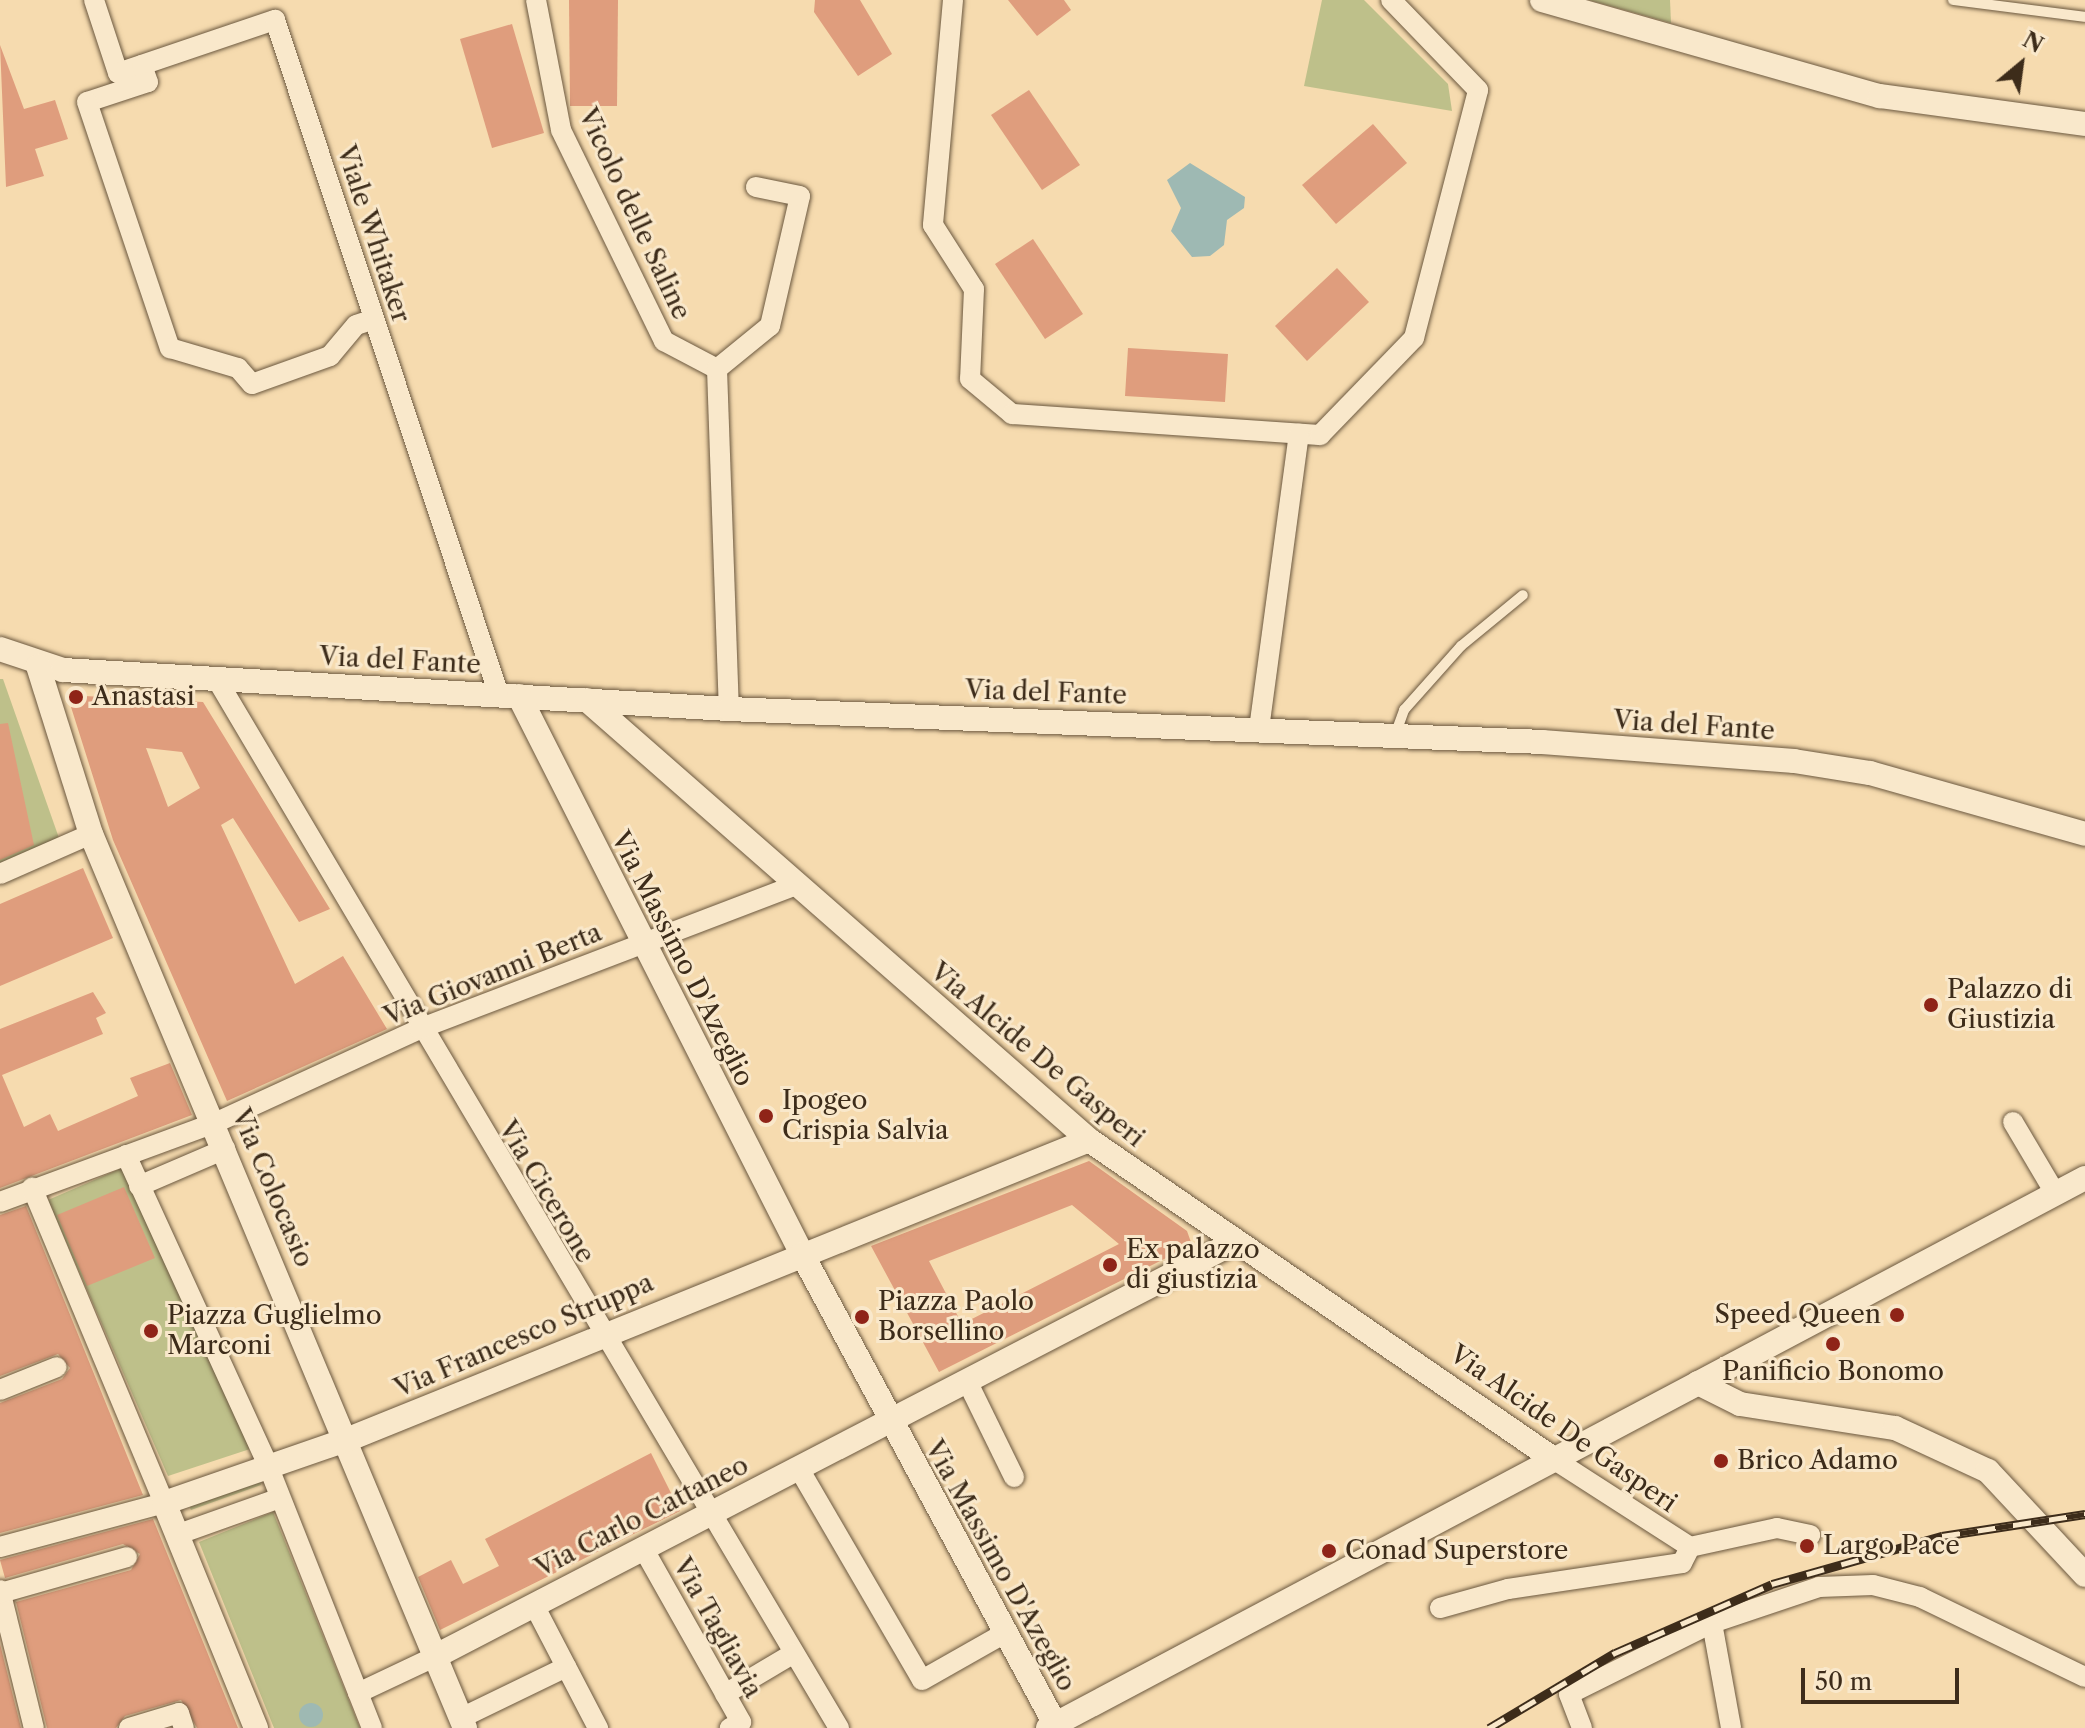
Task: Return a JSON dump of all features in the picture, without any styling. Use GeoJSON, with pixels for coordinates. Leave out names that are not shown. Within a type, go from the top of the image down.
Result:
{"type":"FeatureCollection","features":[{"type":"Feature","properties":{"kind":"street"},"geometry":{"type":"LineString","coordinates":[[94,0],[118,73],[142,65],[148,82],[87,102],[170,348],[238,368],[252,384],[330,356],[356,325],[374,319]]}},
{"type":"Feature","properties":{"kind":"street","name":"Vicolo delle Saline"},"geometry":{"type":"LineString","coordinates":[[536,0],[568,144],[664,341],[717,369]]}},
{"type":"Feature","properties":{"kind":"street"},"geometry":{"type":"LineString","coordinates":[[953,0],[933,225],[974,289],[970,379],[1012,414],[1320,435],[1414,338],[1478,90],[1391,0]]}},
{"type":"Feature","properties":{"kind":"street"},"geometry":{"type":"LineString","coordinates":[[1542,0],[1880,96],[2085,124]]}},
{"type":"Feature","properties":{"kind":"street","name":"Viale Whitaker"},"geometry":{"type":"LineString","coordinates":[[142,65],[275,20],[374,319],[509,696]]}},
{"type":"Feature","properties":{"kind":"street"},"geometry":{"type":"LineString","coordinates":[[729,709],[717,369],[770,326],[800,196],[756,187]]}},
{"type":"Feature","properties":{"kind":"street"},"geometry":{"type":"LineString","coordinates":[[1259,729],[1299,434]]}},
{"type":"Feature","properties":{"kind":"street","name":"Via del Fante"},"geometry":{"type":"LineString","coordinates":[[0,649],[38,666],[216,678],[729,709],[1395,735],[1794,761],[1870,773],[2085,834]]}},
{"type":"Feature","properties":{"kind":"street","name":"Via Colocasio"},"geometry":{"type":"LineString","coordinates":[[38,666],[91,834],[349,1439],[463,1723]]}},
{"type":"Feature","properties":{"kind":"street","name":"Via Cicerone"},"geometry":{"type":"LineString","coordinates":[[216,678],[419,1029],[839,1728]]}},
{"type":"Feature","properties":{"kind":"street","name":"Via Massimo D'Azeglio"},"geometry":{"type":"LineString","coordinates":[[509,696],[641,944],[795,1254],[887,1428],[1005,1633],[1051,1726]]}},
{"type":"Feature","properties":{"kind":"street","name":"Via Alcide De Gasperi"},"geometry":{"type":"LineString","coordinates":[[587,700],[794,886],[1089,1140],[1235,1242],[1555,1460],[1690,1547],[1777,1528],[1810,1535]]}},
{"type":"Feature","properties":{"kind":"street"},"geometry":{"type":"LineString","coordinates":[[0,874],[91,834]]}},
{"type":"Feature","properties":{"kind":"street","name":"Via Giovanni Berta"},"geometry":{"type":"LineString","coordinates":[[0,1202],[215,1123],[419,1029],[794,886]]}},
{"type":"Feature","properties":{"kind":"street"},"geometry":{"type":"LineString","coordinates":[[2013,1122],[2055,1193]]}},
{"type":"Feature","properties":{"kind":"street","name":"Via Francesco Struppa"},"geometry":{"type":"LineString","coordinates":[[156,1505],[349,1439],[599,1332],[1089,1140]]}},
{"type":"Feature","properties":{"kind":"street"},"geometry":{"type":"LineString","coordinates":[[139,1186],[225,1149]]}},
{"type":"Feature","properties":{"kind":"street"},"geometry":{"type":"LineString","coordinates":[[126,1155],[277,1465],[280,1498],[372,1728]]}},
{"type":"Feature","properties":{"kind":"street"},"geometry":{"type":"LineString","coordinates":[[1051,1726],[2085,1178]]}},
{"type":"Feature","properties":{"kind":"street"},"geometry":{"type":"LineString","coordinates":[[32,1188],[156,1505],[176,1535],[256,1728]]}},
{"type":"Feature","properties":{"kind":"street"},"geometry":{"type":"LineString","coordinates":[[1014,1477],[958,1386],[1235,1242]]}},
{"type":"Feature","properties":{"kind":"street"},"geometry":{"type":"LineString","coordinates":[[0,1390],[57,1367]]}},
{"type":"Feature","properties":{"kind":"street"},"geometry":{"type":"LineString","coordinates":[[1698,1383],[1740,1404],[1895,1428],[1958,1457],[2010,1488],[2085,1575]]}},
{"type":"Feature","properties":{"kind":"street","name":"Via Carlo Cattaneo"},"geometry":{"type":"LineString","coordinates":[[434,1657],[798,1467],[887,1428],[958,1386]]}},
{"type":"Feature","properties":{"kind":"street"},"geometry":{"type":"LineString","coordinates":[[1958,1457],[2085,1587]]}},
{"type":"Feature","properties":{"kind":"street"},"geometry":{"type":"LineString","coordinates":[[798,1467],[922,1680],[1005,1633]]}},
{"type":"Feature","properties":{"kind":"street"},"geometry":{"type":"LineString","coordinates":[[176,1535],[280,1498]]}},
{"type":"Feature","properties":{"kind":"street"},"geometry":{"type":"LineString","coordinates":[[0,1547],[156,1505]]}},
{"type":"Feature","properties":{"kind":"street"},"geometry":{"type":"LineString","coordinates":[[1440,1608],[1508,1589],[1682,1563],[1690,1547]]}},
{"type":"Feature","properties":{"kind":"street","name":"Via Tagliavia"},"geometry":{"type":"LineString","coordinates":[[643,1548],[741,1722],[730,1728]]}},
{"type":"Feature","properties":{"kind":"street"},"geometry":{"type":"LineString","coordinates":[[34,1728],[0,1592],[127,1557]]}},
{"type":"Feature","properties":{"kind":"street"},"geometry":{"type":"LineString","coordinates":[[1582,1728],[1569,1694],[1712,1623],[1819,1587],[1873,1585],[1920,1597],[2085,1677]]}},
{"type":"Feature","properties":{"kind":"street"},"geometry":{"type":"LineString","coordinates":[[534,1605],[598,1728]]}},
{"type":"Feature","properties":{"kind":"street"},"geometry":{"type":"LineString","coordinates":[[1712,1623],[1731,1728]]}},
{"type":"Feature","properties":{"kind":"street"},"geometry":{"type":"LineString","coordinates":[[725,1694],[794,1653]]}},
{"type":"Feature","properties":{"kind":"street"},"geometry":{"type":"LineString","coordinates":[[358,1693],[434,1657]]}},
{"type":"Feature","properties":{"kind":"street"},"geometry":{"type":"LineString","coordinates":[[463,1723],[566,1667]]}},
{"type":"Feature","properties":{"kind":"street"},"geometry":{"type":"LineString","coordinates":[[129,1728],[179,1713],[184,1728]]}},
{"type":"Feature","properties":{"kind":"lane"},"geometry":{"type":"LineString","coordinates":[[1953,0],[2085,17]]}},
{"type":"Feature","properties":{"kind":"lane"},"geometry":{"type":"LineString","coordinates":[[1395,735],[1404,710],[1461,646],[1523,595]]}},
{"type":"Feature","properties":{"kind":"green space"},"geometry":{"type":"Polygon","coordinates":[[[1322,0],[1364,0],[1448,84],[1452,111],[1304,86],[1322,0]]]}},
{"type":"Feature","properties":{"kind":"green space"},"geometry":{"type":"Polygon","coordinates":[[[1589,0],[1670,0],[1671,23],[1589,0]]]}},
{"type":"Feature","properties":{"kind":"green space"},"geometry":{"type":"Polygon","coordinates":[[[0,679],[3,679],[59,838],[0,865],[0,679]]]}},
{"type":"Feature","properties":{"kind":"green space"},"geometry":{"type":"Polygon","coordinates":[[[122,1168],[250,1449],[168,1476],[48,1200],[122,1168]]]}},
{"type":"Feature","properties":{"kind":"green space"},"geometry":{"type":"Polygon","coordinates":[[[259,1477],[261,1485],[191,1510],[188,1503],[259,1477]]]}},
{"type":"Feature","properties":{"kind":"green space"},"geometry":{"type":"Polygon","coordinates":[[[273,1512],[360,1728],[274,1728],[199,1542],[273,1512]]]}},
{"type":"Feature","properties":{"kind":"water"},"geometry":{"type":"Polygon","coordinates":[[[1190,163],[1245,197],[1244,208],[1227,220],[1224,245],[1210,256],[1192,257],[1171,231],[1181,208],[1167,180],[1190,163]]]}},
{"type":"Feature","properties":{"kind":"water"},"geometry":{"type":"Polygon","coordinates":[[[311,1703],[320,1706],[323,1715],[320,1724],[311,1727],[302,1724],[299,1715],[302,1706],[311,1703]]]}},
{"type":"Feature","properties":{"kind":"building"},"geometry":{"type":"Polygon","coordinates":[[[569,0],[618,0],[617,106],[570,106],[569,0]]]}},
{"type":"Feature","properties":{"kind":"building"},"geometry":{"type":"Polygon","coordinates":[[[815,0],[860,0],[892,54],[858,76],[814,12],[815,0]]]}},
{"type":"Feature","properties":{"kind":"building"},"geometry":{"type":"Polygon","coordinates":[[[1008,0],[1064,0],[1071,10],[1037,36],[1008,0]]]}},
{"type":"Feature","properties":{"kind":"building"},"geometry":{"type":"Polygon","coordinates":[[[512,24],[544,133],[492,148],[460,39],[512,24]]]}},
{"type":"Feature","properties":{"kind":"building"},"geometry":{"type":"Polygon","coordinates":[[[0,45],[24,109],[55,100],[68,139],[35,149],[44,176],[6,187],[0,45]]]}},
{"type":"Feature","properties":{"kind":"building"},"geometry":{"type":"Polygon","coordinates":[[[1029,90],[1080,165],[1042,190],[991,115],[1029,90]]]}},
{"type":"Feature","properties":{"kind":"building"},"geometry":{"type":"Polygon","coordinates":[[[1373,124],[1407,163],[1336,224],[1302,185],[1373,124]]]}},
{"type":"Feature","properties":{"kind":"building"},"geometry":{"type":"Polygon","coordinates":[[[1033,239],[1083,314],[1045,339],[995,264],[1033,239]]]}},
{"type":"Feature","properties":{"kind":"building"},"geometry":{"type":"Polygon","coordinates":[[[1337,268],[1369,302],[1307,361],[1275,326],[1337,268]]]}},
{"type":"Feature","properties":{"kind":"building"},"geometry":{"type":"Polygon","coordinates":[[[1128,348],[1228,354],[1225,402],[1125,396],[1128,348]]]}},
{"type":"Feature","properties":{"kind":"building"},"geometry":{"type":"Polygon","coordinates":[[[84,696],[203,702],[330,909],[299,922],[233,818],[221,825],[295,984],[343,956],[387,1029],[227,1101],[113,840],[71,707],[84,696]],[[146,748],[168,807],[200,788],[182,752],[146,748]]]}},
{"type":"Feature","properties":{"kind":"building"},"geometry":{"type":"Polygon","coordinates":[[[8,723],[34,845],[0,860],[0,724],[8,723]]]}},
{"type":"Feature","properties":{"kind":"building"},"geometry":{"type":"Polygon","coordinates":[[[83,868],[113,938],[0,986],[0,904],[83,868]]]}},
{"type":"Feature","properties":{"kind":"building"},"geometry":{"type":"Polygon","coordinates":[[[93,992],[106,1013],[96,1018],[103,1034],[2,1075],[24,1127],[50,1114],[58,1131],[138,1096],[130,1078],[170,1063],[192,1115],[0,1188],[0,1029],[93,992]]]}},
{"type":"Feature","properties":{"kind":"building","name":"Ex palazzo di giustizia"},"geometry":{"type":"Polygon","coordinates":[[[1089,1161],[1187,1231],[1192,1245],[939,1372],[871,1246],[1089,1161]],[[1072,1205],[929,1261],[962,1324],[1119,1244],[1072,1205]]]}},
{"type":"Feature","properties":{"kind":"building"},"geometry":{"type":"Polygon","coordinates":[[[124,1187],[155,1258],[87,1286],[57,1215],[124,1187]]]}},
{"type":"Feature","properties":{"kind":"building"},"geometry":{"type":"Polygon","coordinates":[[[26,1206],[143,1495],[0,1533],[0,1403],[62,1379],[70,1368],[58,1354],[0,1376],[0,1215],[26,1206]]]}},
{"type":"Feature","properties":{"kind":"building"},"geometry":{"type":"Polygon","coordinates":[[[651,1453],[680,1511],[440,1630],[418,1577],[451,1560],[463,1584],[499,1566],[485,1539],[651,1453]]]}},
{"type":"Feature","properties":{"kind":"building"},"geometry":{"type":"Polygon","coordinates":[[[153,1519],[238,1728],[197,1728],[181,1700],[125,1716],[116,1728],[47,1728],[16,1602],[131,1570],[140,1554],[123,1544],[5,1578],[0,1560],[153,1519]]]}},
{"type":"Feature","properties":{"kind":"building"},"geometry":{"type":"Polygon","coordinates":[[[0,1644],[21,1728],[0,1728],[0,1644]]]}},
{"type":"Feature","properties":{"kind":"railway"},"geometry":{"type":"LineString","coordinates":[[1489,1728],[1615,1653],[1772,1584],[1942,1536],[2085,1514]]}},
{"type":"Feature","properties":{"kind":"place","name":"Anastasi"},"geometry":{"type":"Point","coordinates":[76,697]}},
{"type":"Feature","properties":{"kind":"place","name":"Palazzo di Giustizia"},"geometry":{"type":"Point","coordinates":[1931,1005]}},
{"type":"Feature","properties":{"kind":"place","name":"Ipogeo Crispia Salvia"},"geometry":{"type":"Point","coordinates":[766,1116]}},
{"type":"Feature","properties":{"kind":"place","name":"Ex palazzo di giustizia"},"geometry":{"type":"Point","coordinates":[1110,1265]}},
{"type":"Feature","properties":{"kind":"place","name":"Speed Queen"},"geometry":{"type":"Point","coordinates":[1897,1315]}},
{"type":"Feature","properties":{"kind":"place","name":"Piazza Paolo Borsellino"},"geometry":{"type":"Point","coordinates":[862,1317]}},
{"type":"Feature","properties":{"kind":"place","name":"Piazza Guglielmo Marconi"},"geometry":{"type":"Point","coordinates":[151,1331]}},
{"type":"Feature","properties":{"kind":"place","name":"Panificio Bonomo"},"geometry":{"type":"Point","coordinates":[1833,1344]}},
{"type":"Feature","properties":{"kind":"place","name":"Brico Adamo"},"geometry":{"type":"Point","coordinates":[1721,1461]}},
{"type":"Feature","properties":{"kind":"place","name":"Largo Pace"},"geometry":{"type":"Point","coordinates":[1807,1546]}},
{"type":"Feature","properties":{"kind":"place","name":"Conad Superstore"},"geometry":{"type":"Point","coordinates":[1329,1551]}}]}
